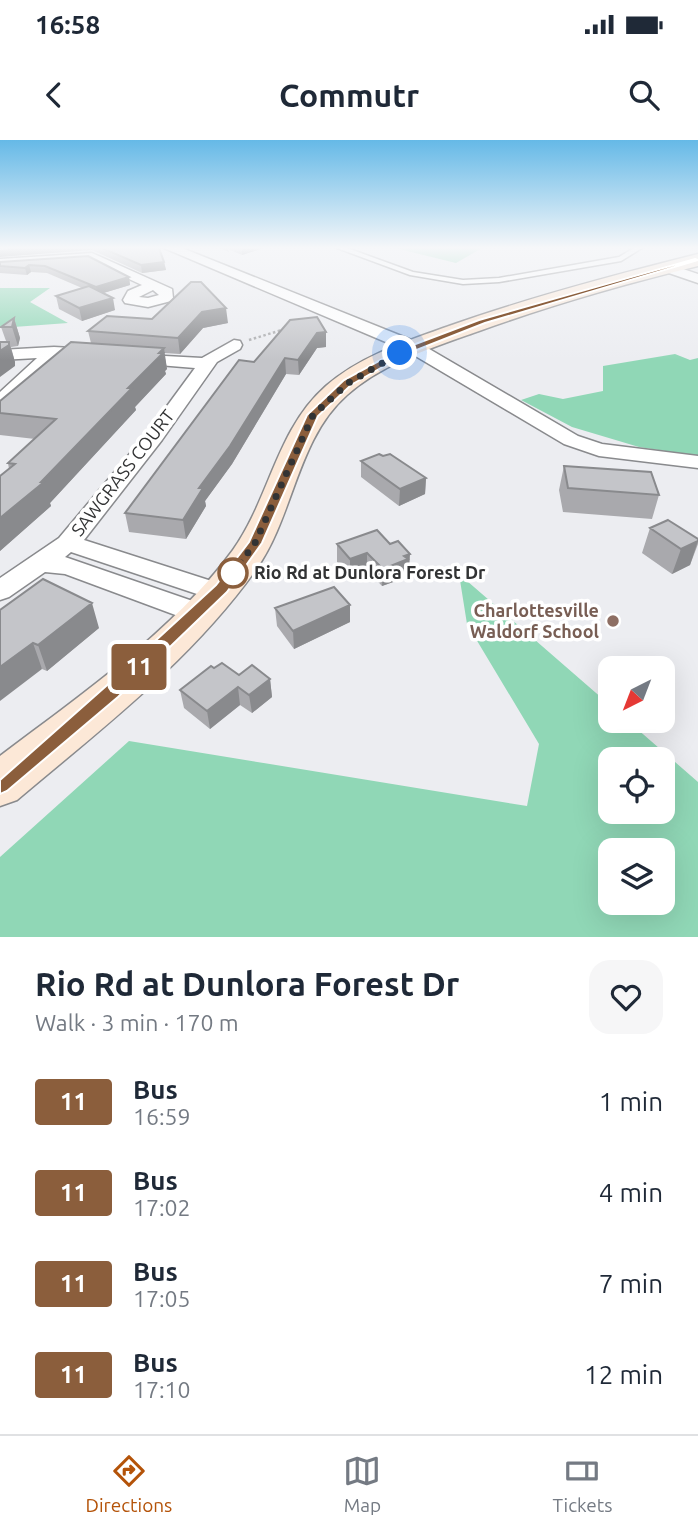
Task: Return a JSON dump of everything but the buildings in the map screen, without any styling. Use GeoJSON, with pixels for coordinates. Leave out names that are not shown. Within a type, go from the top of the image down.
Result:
{"type":"FeatureCollection","features":[{"type":"Feature","properties":{"kind":"street"},"geometry":{"type":"LineString","coordinates":[[260,285],[413,348],[446,365],[556,433],[580,444],[598,450],[698,462]]}},
{"type":"Feature","properties":{"kind":"street"},"geometry":{"type":"LineString","coordinates":[[0,786],[85,716],[208,602],[255,543],[313,415],[337,391],[359,375],[413,348],[516,310],[606,285]]}},
{"type":"Feature","properties":{"kind":"street","name":"SAWGRASS COURT"},"geometry":{"type":"LineString","coordinates":[[0,591],[68,543],[155,436],[206,364],[215,355],[234,345]]}},
{"type":"Feature","properties":{"kind":"street"},"geometry":{"type":"LineString","coordinates":[[0,402],[54,352]]}},
{"type":"Feature","properties":{"kind":"street"},"geometry":{"type":"LineString","coordinates":[[0,355],[54,352],[206,364]]}},
{"type":"Feature","properties":{"kind":"street"},"geometry":{"type":"LineString","coordinates":[[68,543],[208,602]]}},
{"type":"Feature","properties":{"kind":"street"},"geometry":{"type":"LineString","coordinates":[[41,563],[69,566],[208,602]]}},
{"type":"Feature","properties":{"kind":"path"},"geometry":{"type":"LineString","coordinates":[[234,345],[292,328]]}},
{"type":"Feature","properties":{"kind":"green space"},"geometry":{"type":"Polygon","coordinates":[[[0,288],[50,288],[30,302],[68,323],[0,328],[0,288]]]}},
{"type":"Feature","properties":{"kind":"green space"},"geometry":{"type":"Polygon","coordinates":[[[675,354],[690,360],[698,358],[698,456],[639,447],[572,427],[521,400],[539,394],[563,399],[603,391],[603,366],[675,354]]]}},
{"type":"Feature","properties":{"kind":"green space"},"geometry":{"type":"Polygon","coordinates":[[[459,574],[598,695],[598,733],[642,733],[658,747],[598,747],[598,824],[675,824],[675,762],[698,782],[698,937],[0,937],[0,857],[129,741],[527,806],[539,744],[467,624],[459,574]]]}},
{"type":"Feature","properties":{"kind":"bus line","name":"11"},"geometry":{"type":"LineString","coordinates":[[0,785],[85,716],[222,588],[255,543],[304,430],[313,415],[337,391],[359,375],[400,353],[482,322],[603,285]]}},
{"type":"Feature","properties":{"kind":"place","name":"Rio Rd at Dunlora Forest Dr"},"geometry":{"type":"Point","coordinates":[233,573]}},
{"type":"Feature","properties":{"kind":"place","name":"Charlottesville Waldorf School"},"geometry":{"type":"Point","coordinates":[613,621]}},
{"type":"Feature","properties":{"kind":"route"},"geometry":{"type":"LineString","coordinates":[[233,573],[255,543],[313,415],[325,401],[359,375],[400,353]]}}]}
